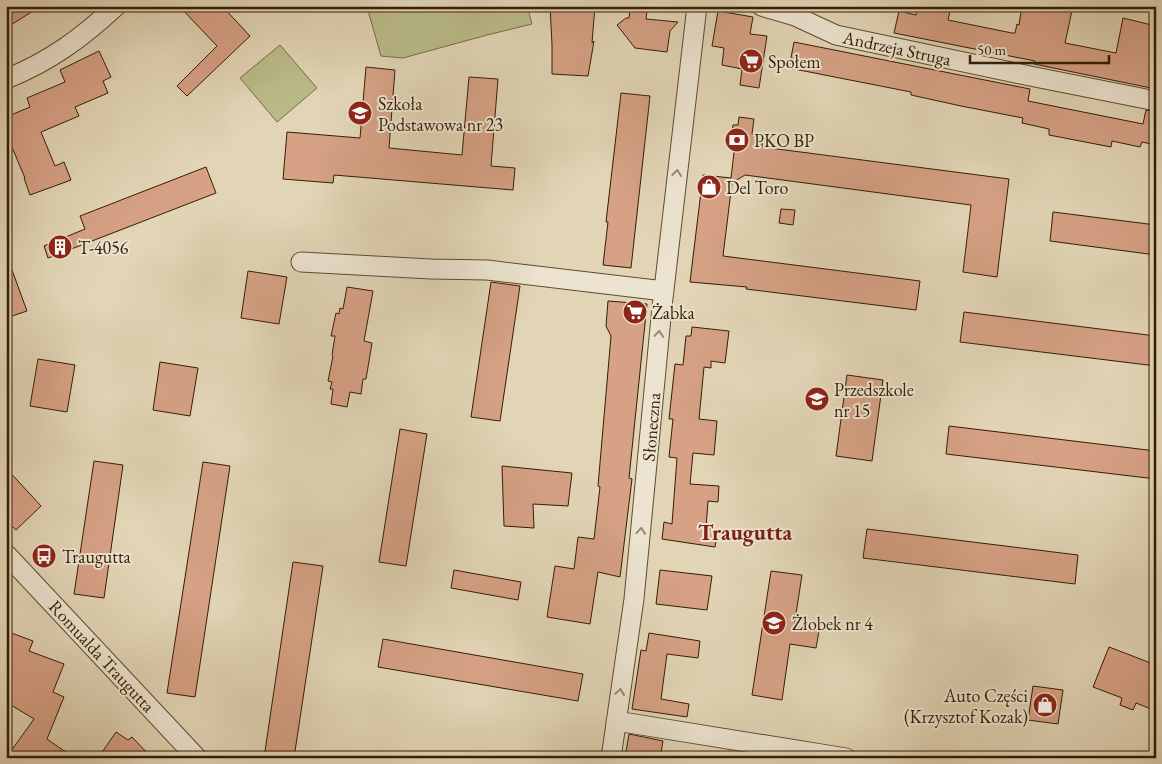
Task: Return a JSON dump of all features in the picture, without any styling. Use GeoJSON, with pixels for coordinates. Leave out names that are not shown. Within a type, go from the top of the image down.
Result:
{"type":"FeatureCollection","features":[{"type":"Feature","properties":{"kind":"street"},"geometry":{"type":"LineString","coordinates":[[6,79],[43,62],[73,43],[116,6]]}},
{"type":"Feature","properties":{"kind":"street","name":"Słoneczna"},"geometry":{"type":"LineString","coordinates":[[611,758],[638,562],[664,291],[697,6]]}},
{"type":"Feature","properties":{"kind":"street","name":"Andrzeja Struga"},"geometry":{"type":"LineString","coordinates":[[761,6],[795,16],[836,35],[1156,101]]}},
{"type":"Feature","properties":{"kind":"street"},"geometry":{"type":"LineString","coordinates":[[301,262],[487,270],[664,291]]}},
{"type":"Feature","properties":{"kind":"street","name":"Romualda Traugutta"},"geometry":{"type":"LineString","coordinates":[[6,554],[197,758]]}},
{"type":"Feature","properties":{"kind":"street"},"geometry":{"type":"LineString","coordinates":[[616,721],[846,758]]}},
{"type":"Feature","properties":{"kind":"green space"},"geometry":{"type":"Polygon","coordinates":[[[527,6],[532,24],[403,58],[381,56],[367,7],[527,6]]]}},
{"type":"Feature","properties":{"kind":"green space"},"geometry":{"type":"Polygon","coordinates":[[[280,45],[317,88],[277,122],[240,78],[280,45]]]}},
{"type":"Feature","properties":{"kind":"building"},"geometry":{"type":"Polygon","coordinates":[[[6,6],[41,6],[6,28],[6,6]]]}},
{"type":"Feature","properties":{"kind":"building"},"geometry":{"type":"Polygon","coordinates":[[[179,6],[222,6],[250,36],[187,96],[177,86],[217,46],[179,6]]]}},
{"type":"Feature","properties":{"kind":"building"},"geometry":{"type":"Polygon","coordinates":[[[550,6],[595,6],[592,43],[594,41],[588,76],[552,74],[550,6]]]}},
{"type":"Feature","properties":{"kind":"building"},"geometry":{"type":"Polygon","coordinates":[[[917,6],[950,11],[948,20],[1015,33],[1017,24],[1019,25],[1022,6],[1073,6],[1065,43],[1116,53],[1123,18],[1156,26],[1156,84],[1152,83],[1151,88],[1034,64],[1035,61],[894,33],[899,11],[916,15],[917,6]]]}},
{"type":"Feature","properties":{"kind":"building"},"geometry":{"type":"Polygon","coordinates":[[[630,9],[647,11],[646,19],[678,22],[670,31],[667,52],[635,48],[617,25],[626,18],[629,18],[630,9]]]}},
{"type":"Feature","properties":{"kind":"building"},"geometry":{"type":"Polygon","coordinates":[[[718,11],[753,17],[750,34],[767,36],[759,88],[740,85],[742,69],[722,65],[724,48],[712,46],[718,11]]]}},
{"type":"Feature","properties":{"kind":"building"},"geometry":{"type":"Polygon","coordinates":[[[794,42],[1030,89],[1028,101],[1143,124],[1146,110],[1156,112],[1156,145],[1142,142],[1140,147],[1112,141],[1111,147],[1049,135],[1049,129],[1022,123],[1023,118],[911,95],[911,92],[789,68],[794,42]]]}},
{"type":"Feature","properties":{"kind":"building"},"geometry":{"type":"Polygon","coordinates":[[[99,51],[111,77],[103,81],[108,93],[75,107],[79,116],[41,132],[55,166],[64,162],[71,180],[30,195],[6,133],[6,117],[30,107],[27,98],[65,82],[60,70],[99,51]]]}},
{"type":"Feature","properties":{"kind":"building"},"geometry":{"type":"Polygon","coordinates":[[[366,67],[395,70],[389,148],[462,155],[469,77],[498,79],[491,166],[515,168],[513,190],[334,175],[333,183],[283,179],[287,132],[360,138],[366,67]]]}},
{"type":"Feature","properties":{"kind":"building"},"geometry":{"type":"Polygon","coordinates":[[[621,93],[650,96],[631,268],[603,265],[621,93]]]}},
{"type":"Feature","properties":{"kind":"building"},"geometry":{"type":"Polygon","coordinates":[[[739,117],[754,119],[752,134],[763,136],[762,147],[1009,179],[997,277],[963,272],[971,205],[745,175],[732,183],[723,256],[920,281],[916,310],[746,289],[747,287],[690,282],[703,175],[731,178],[735,144],[731,143],[733,125],[738,125],[739,117]]]}},
{"type":"Feature","properties":{"kind":"building"},"geometry":{"type":"Polygon","coordinates":[[[206,167],[216,193],[48,258],[44,246],[85,229],[80,216],[206,167]]]}},
{"type":"Feature","properties":{"kind":"building"},"geometry":{"type":"Polygon","coordinates":[[[781,209],[795,210],[793,225],[779,223],[781,209]]]}},
{"type":"Feature","properties":{"kind":"building"},"geometry":{"type":"Polygon","coordinates":[[[1053,212],[1156,225],[1156,255],[1050,241],[1053,212]]]}},
{"type":"Feature","properties":{"kind":"building"},"geometry":{"type":"Polygon","coordinates":[[[8,259],[27,311],[6,318],[6,260],[8,259]]]}},
{"type":"Feature","properties":{"kind":"building"},"geometry":{"type":"Polygon","coordinates":[[[248,271],[287,277],[279,324],[241,318],[248,271]]]}},
{"type":"Feature","properties":{"kind":"building"},"geometry":{"type":"Polygon","coordinates":[[[491,282],[520,286],[500,421],[471,417],[491,282]]]}},
{"type":"Feature","properties":{"kind":"building"},"geometry":{"type":"Polygon","coordinates":[[[347,287],[373,291],[364,341],[372,343],[366,379],[363,379],[361,394],[350,392],[347,407],[331,404],[333,389],[330,389],[332,382],[328,381],[335,336],[331,336],[336,313],[339,314],[340,308],[343,309],[347,287]]]}},
{"type":"Feature","properties":{"kind":"building"},"geometry":{"type":"Polygon","coordinates":[[[608,301],[647,304],[629,478],[632,479],[620,577],[598,572],[590,624],[547,617],[555,566],[574,569],[578,537],[594,539],[600,487],[598,486],[611,336],[606,326],[608,301]]]}},
{"type":"Feature","properties":{"kind":"building"},"geometry":{"type":"Polygon","coordinates":[[[964,312],[1156,336],[1156,366],[960,342],[964,312]]]}},
{"type":"Feature","properties":{"kind":"building"},"geometry":{"type":"Polygon","coordinates":[[[692,327],[729,331],[725,363],[711,361],[711,368],[704,367],[699,419],[717,421],[714,455],[693,453],[690,484],[719,486],[718,502],[708,501],[706,528],[718,530],[715,547],[662,539],[664,522],[672,524],[677,458],[669,457],[673,419],[669,419],[675,364],[683,365],[686,336],[691,336],[692,327]]]}},
{"type":"Feature","properties":{"kind":"building"},"geometry":{"type":"Polygon","coordinates":[[[38,359],[75,365],[67,412],[30,406],[38,359]]]}},
{"type":"Feature","properties":{"kind":"building"},"geometry":{"type":"Polygon","coordinates":[[[160,362],[198,368],[190,416],[153,410],[160,362]]]}},
{"type":"Feature","properties":{"kind":"building"},"geometry":{"type":"Polygon","coordinates":[[[847,375],[883,380],[872,461],[836,456],[847,375]]]}},
{"type":"Feature","properties":{"kind":"building"},"geometry":{"type":"Polygon","coordinates":[[[949,426],[1156,451],[1156,479],[946,454],[949,426]]]}},
{"type":"Feature","properties":{"kind":"building"},"geometry":{"type":"Polygon","coordinates":[[[400,429],[427,434],[406,566],[379,562],[400,429]]]}},
{"type":"Feature","properties":{"kind":"building"},"geometry":{"type":"Polygon","coordinates":[[[94,461],[123,465],[104,598],[74,594],[94,461]]]}},
{"type":"Feature","properties":{"kind":"building"},"geometry":{"type":"Polygon","coordinates":[[[203,462],[230,466],[195,697],[167,693],[203,462]]]}},
{"type":"Feature","properties":{"kind":"building"},"geometry":{"type":"Polygon","coordinates":[[[502,466],[572,473],[568,506],[533,504],[534,528],[504,526],[502,466]]]}},
{"type":"Feature","properties":{"kind":"building"},"geometry":{"type":"Polygon","coordinates":[[[6,468],[41,506],[16,530],[6,520],[6,468]]]}},
{"type":"Feature","properties":{"kind":"building"},"geometry":{"type":"Polygon","coordinates":[[[867,529],[1078,555],[1075,584],[863,558],[867,529]]]}},
{"type":"Feature","properties":{"kind":"building"},"geometry":{"type":"Polygon","coordinates":[[[293,562],[323,566],[294,758],[264,758],[293,562]]]}},
{"type":"Feature","properties":{"kind":"building"},"geometry":{"type":"Polygon","coordinates":[[[454,570],[521,582],[518,600],[451,588],[454,570]]]}},
{"type":"Feature","properties":{"kind":"building"},"geometry":{"type":"Polygon","coordinates":[[[660,570],[712,576],[707,610],[656,604],[660,570]]]}},
{"type":"Feature","properties":{"kind":"building"},"geometry":{"type":"Polygon","coordinates":[[[771,571],[802,575],[794,627],[819,631],[816,648],[790,644],[782,700],[752,695],[771,571]]]}},
{"type":"Feature","properties":{"kind":"building"},"geometry":{"type":"Polygon","coordinates":[[[6,631],[33,641],[29,651],[64,664],[53,692],[64,697],[47,739],[74,758],[6,758],[34,719],[6,702],[6,631]]]}},
{"type":"Feature","properties":{"kind":"building"},"geometry":{"type":"Polygon","coordinates":[[[649,633],[700,641],[698,658],[667,654],[661,699],[689,704],[687,717],[632,709],[641,650],[646,651],[649,633]]]}},
{"type":"Feature","properties":{"kind":"building"},"geometry":{"type":"Polygon","coordinates":[[[383,639],[583,674],[578,701],[378,667],[383,639]]]}},
{"type":"Feature","properties":{"kind":"building"},"geometry":{"type":"Polygon","coordinates":[[[1109,647],[1156,665],[1156,711],[1136,703],[1133,710],[1120,705],[1122,698],[1093,687],[1109,647]]]}},
{"type":"Feature","properties":{"kind":"building","name":"Auto Części (Krzysztof Kozak)"},"geometry":{"type":"Polygon","coordinates":[[[1033,686],[1063,690],[1058,724],[1028,720],[1033,686]]]}},
{"type":"Feature","properties":{"kind":"building"},"geometry":{"type":"Polygon","coordinates":[[[116,732],[128,740],[132,737],[152,758],[98,758],[116,732]]]}},
{"type":"Feature","properties":{"kind":"building"},"geometry":{"type":"Polygon","coordinates":[[[629,734],[663,741],[660,758],[625,758],[629,734]]]}},
{"type":"Feature","properties":{"kind":"place","name":"Społem"},"geometry":{"type":"Point","coordinates":[751,61]}},
{"type":"Feature","properties":{"kind":"place","name":"Szkoła Podstawowa nr 23"},"geometry":{"type":"Point","coordinates":[360,113]}},
{"type":"Feature","properties":{"kind":"place","name":"PKO BP"},"geometry":{"type":"Point","coordinates":[737,140]}},
{"type":"Feature","properties":{"kind":"place","name":"Del Toro"},"geometry":{"type":"Point","coordinates":[709,187]}},
{"type":"Feature","properties":{"kind":"place","name":"T-4056"},"geometry":{"type":"Point","coordinates":[60,247]}},
{"type":"Feature","properties":{"kind":"place","name":"Żabka"},"geometry":{"type":"Point","coordinates":[635,312]}},
{"type":"Feature","properties":{"kind":"place","name":"Przedszkole nr 15"},"geometry":{"type":"Point","coordinates":[817,399]}},
{"type":"Feature","properties":{"kind":"place","name":"Traugutta"},"geometry":{"type":"Point","coordinates":[44,556]}},
{"type":"Feature","properties":{"kind":"place","name":"Żłobek nr 4"},"geometry":{"type":"Point","coordinates":[774,623]}},
{"type":"Feature","properties":{"kind":"place","name":"Auto Części (Krzysztof Kozak)"},"geometry":{"type":"Point","coordinates":[1045,705]}},
{"type":"Feature","properties":{"kind":"district","name":"Traugutta"},"geometry":{"type":"Point","coordinates":[745,532]}}]}
